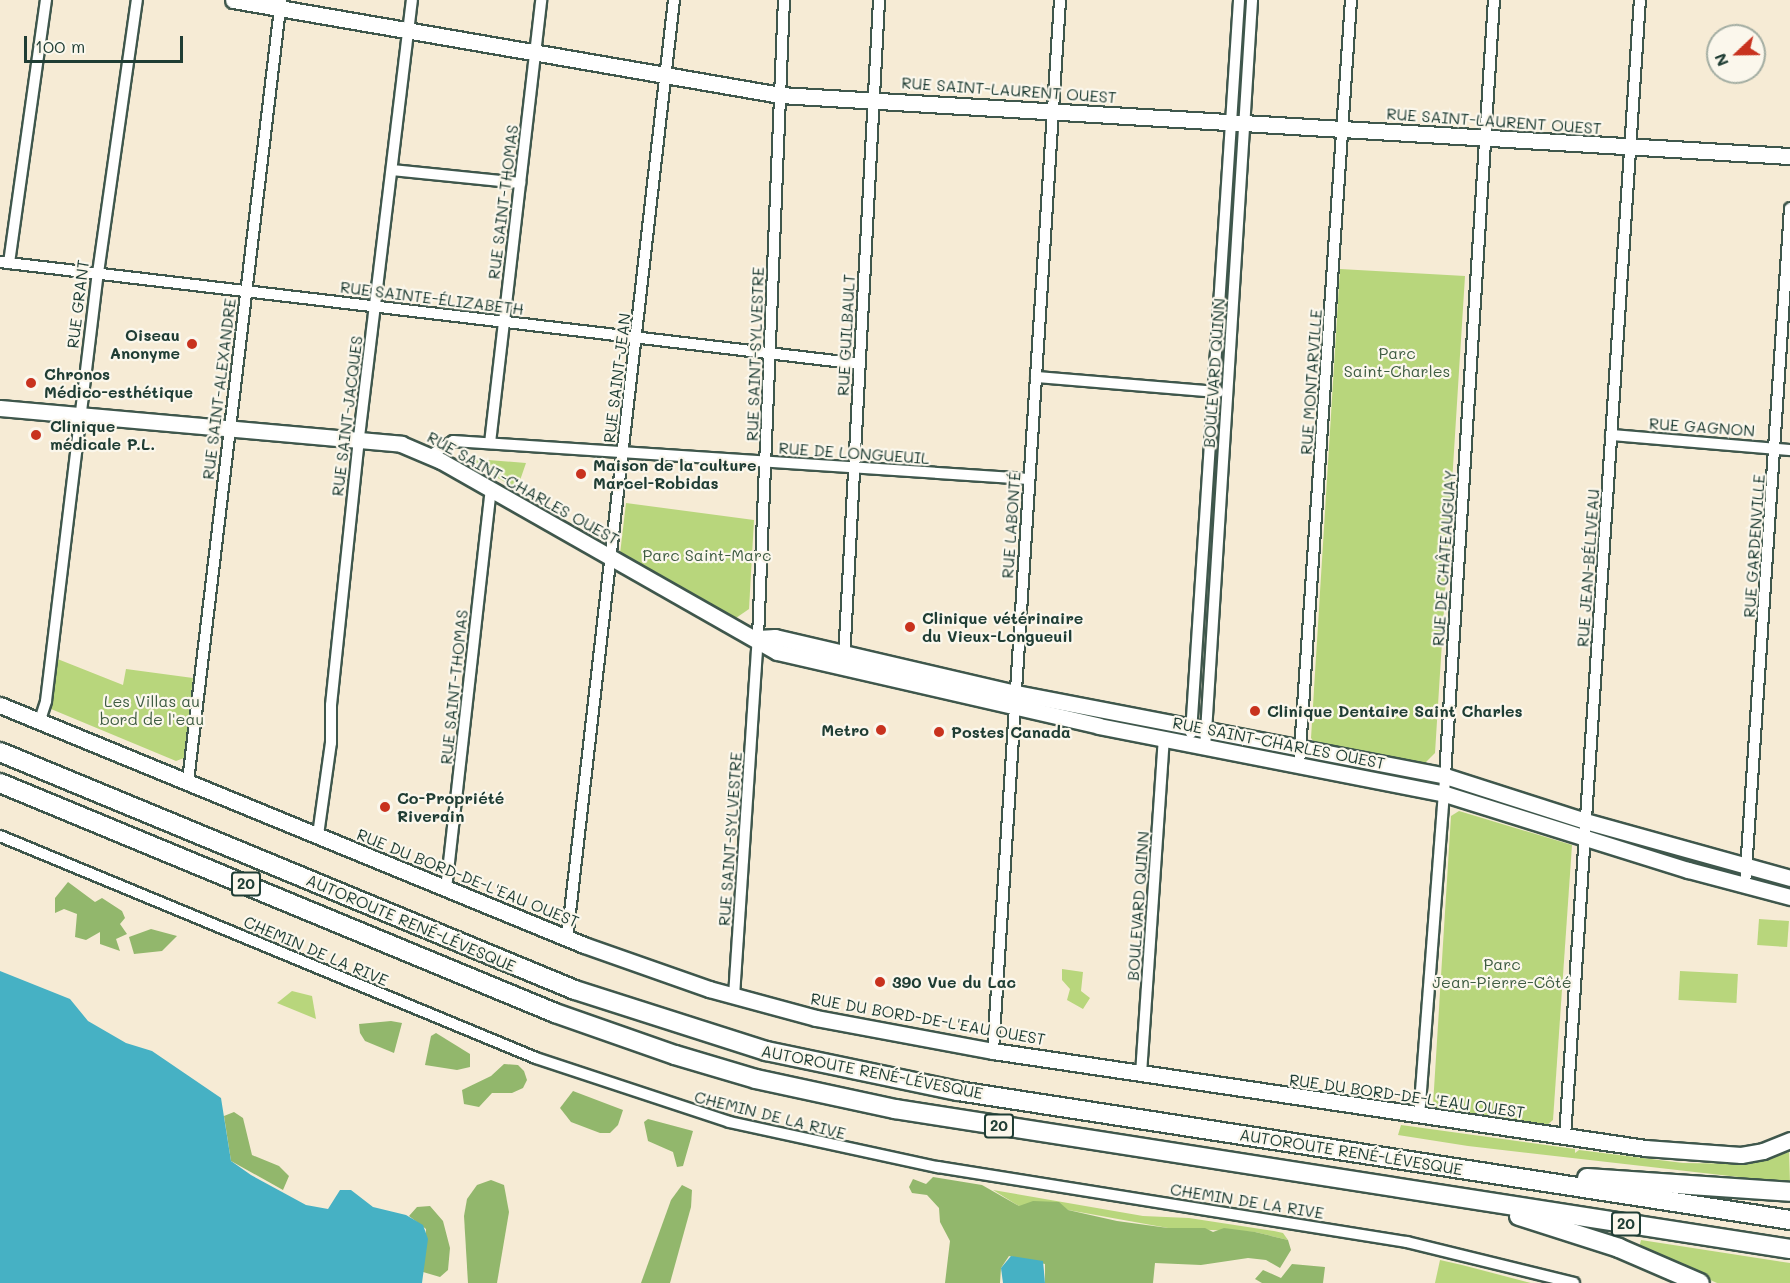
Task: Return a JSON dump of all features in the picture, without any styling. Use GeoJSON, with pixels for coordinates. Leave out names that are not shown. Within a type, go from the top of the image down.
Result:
{"type":"FeatureCollection","features":[{"type":"Feature","properties":{"kind":"highway","name":"AUTOROUTE RENÉ-LÉVESQUE"},"geometry":{"type":"LineString","coordinates":[[0,752],[537,975],[622,1008],[730,1041],[925,1085],[1790,1220]]}},
{"type":"Feature","properties":{"kind":"highway","name":"AUTOROUTE RENÉ-LÉVESQUE"},"geometry":{"type":"LineString","coordinates":[[0,783],[555,1013],[703,1064],[895,1109],[1790,1249]]}},
{"type":"Feature","properties":{"kind":"highway"},"geometry":{"type":"LineString","coordinates":[[1486,1173],[1790,1192]]}},
{"type":"Feature","properties":{"kind":"highway"},"geometry":{"type":"LineString","coordinates":[[1463,1198],[1619,1248],[1700,1283]]}},
{"type":"Feature","properties":{"kind":"street"},"geometry":{"type":"LineString","coordinates":[[4,262],[46,0]]}},
{"type":"Feature","properties":{"kind":"street","name":"RUE GRANT"},"geometry":{"type":"LineString","coordinates":[[40,720],[46,701],[79,415],[137,0]]}},
{"type":"Feature","properties":{"kind":"street","name":"RUE SAINT-LAURENT OUEST"},"geometry":{"type":"LineString","coordinates":[[233,0],[280,4],[407,31],[780,95],[1790,156]]}},
{"type":"Feature","properties":{"kind":"street","name":"RUE SAINT-JACQUES"},"geometry":{"type":"LineString","coordinates":[[318,835],[330,753],[331,705],[359,437],[412,0]]}},
{"type":"Feature","properties":{"kind":"street","name":"RUE SAINT-THOMAS"},"geometry":{"type":"LineString","coordinates":[[490,443],[541,0]]}},
{"type":"Feature","properties":{"kind":"street","name":"RUE SAINT-JEAN"},"geometry":{"type":"LineString","coordinates":[[567,939],[675,0]]}},
{"type":"Feature","properties":{"kind":"street","name":"RUE SAINT-SYLVESTRE"},"geometry":{"type":"LineString","coordinates":[[734,996],[758,638],[784,0]]}},
{"type":"Feature","properties":{"kind":"street","name":"RUE GUILBAULT"},"geometry":{"type":"LineString","coordinates":[[844,664],[879,0]]}},
{"type":"Feature","properties":{"kind":"street","name":"RUE LABONTÉ"},"geometry":{"type":"LineString","coordinates":[[993,1051],[1060,0]]}},
{"type":"Feature","properties":{"kind":"street","name":"BOULEVARD QUINN"},"geometry":{"type":"LineString","coordinates":[[1199,729],[1228,393],[1238,122],[1239,0]]}},
{"type":"Feature","properties":{"kind":"street","name":"BOULEVARD QUINN"},"geometry":{"type":"LineString","coordinates":[[1198,746],[1212,392],[1252,0]]}},
{"type":"Feature","properties":{"kind":"street","name":"RUE MONTARVILLE"},"geometry":{"type":"LineString","coordinates":[[1299,765],[1302,749],[1351,0]]}},
{"type":"Feature","properties":{"kind":"street","name":"RUE DE CHÂTEAUGUAY"},"geometry":{"type":"LineString","coordinates":[[1419,1117],[1445,776],[1494,0]]}},
{"type":"Feature","properties":{"kind":"street","name":"RUE JEAN-BÉLIVEAU"},"geometry":{"type":"LineString","coordinates":[[1564,1137],[1640,0]]}},
{"type":"Feature","properties":{"kind":"street","name":"RUE SAINT-ALEXANDRE"},"geometry":{"type":"LineString","coordinates":[[188,781],[280,4]]}},
{"type":"Feature","properties":{"kind":"street"},"geometry":{"type":"LineString","coordinates":[[392,170],[520,183]]}},
{"type":"Feature","properties":{"kind":"street","name":"RUE GARDENVILLE"},"geometry":{"type":"LineString","coordinates":[[1745,886],[1790,208]]}},
{"type":"Feature","properties":{"kind":"street","name":"RUE SAINTE-ÉLIZABETH"},"geometry":{"type":"LineString","coordinates":[[4,262],[860,364]]}},
{"type":"Feature","properties":{"kind":"street"},"geometry":{"type":"LineString","coordinates":[[1036,377],[1228,393]]}},
{"type":"Feature","properties":{"kind":"street","name":"RUE SAINT-CHARLES OUEST"},"geometry":{"type":"LineString","coordinates":[[0,408],[359,437],[401,444],[430,456],[491,489],[758,638],[777,652],[1015,700],[1164,739],[1442,793],[1584,838],[1745,886],[1790,897]]}},
{"type":"Feature","properties":{"kind":"street","name":"RUE GAGNON"},"geometry":{"type":"LineString","coordinates":[[1611,435],[1790,450]]}},
{"type":"Feature","properties":{"kind":"street","name":"RUE DE LONGUEUIL"},"geometry":{"type":"LineString","coordinates":[[430,456],[453,441],[1029,479]]}},
{"type":"Feature","properties":{"kind":"street","name":"RUE SAINT-THOMAS"},"geometry":{"type":"LineString","coordinates":[[446,889],[491,489]]}},
{"type":"Feature","properties":{"kind":"street","name":"RUE SAINT-CHARLES OUEST"},"geometry":{"type":"LineString","coordinates":[[1015,700],[1199,729],[1445,776],[1586,821],[1790,878]]}},
{"type":"Feature","properties":{"kind":"street","name":"RUE DU BORD-DE-L'EAU OUEST"},"geometry":{"type":"LineString","coordinates":[[0,705],[567,939],[734,996],[856,1027],[1141,1074],[1564,1137],[1726,1155],[1758,1152],[1790,1140]]}},
{"type":"Feature","properties":{"kind":"street","name":"BOULEVARD QUINN"},"geometry":{"type":"LineString","coordinates":[[1141,1074],[1164,739]]}},
{"type":"Feature","properties":{"kind":"street","name":"CHEMIN DE LA RIVE"},"geometry":{"type":"LineString","coordinates":[[0,836],[536,1058],[729,1122],[956,1170],[1407,1242],[1574,1283]]}},
{"type":"Feature","properties":{"kind":"green space","name":"Parc Saint-Charles"},"geometry":{"type":"Polygon","coordinates":[[[1340,269],[1465,276],[1435,753],[1425,763],[1314,742],[1311,738],[1340,269]]]}},
{"type":"Feature","properties":{"kind":"green space"},"geometry":{"type":"Polygon","coordinates":[[[463,458],[526,463],[517,489],[463,458]]]}},
{"type":"Feature","properties":{"kind":"green space","name":"Parc Saint-Marc"},"geometry":{"type":"Polygon","coordinates":[[[626,503],[754,520],[749,609],[736,618],[620,554],[626,503]]]}},
{"type":"Feature","properties":{"kind":"green space","name":"Les Villas au bord de l'eau"},"geometry":{"type":"Polygon","coordinates":[[[55,658],[123,685],[126,669],[193,678],[184,758],[176,761],[51,709],[55,658]]]}},
{"type":"Feature","properties":{"kind":"green space","name":"Parc Jean-Pierre-Côté"},"geometry":{"type":"Polygon","coordinates":[[[1459,811],[1572,845],[1553,1120],[1547,1125],[1437,1110],[1433,1105],[1451,816],[1459,811]]]}},
{"type":"Feature","properties":{"kind":"green space"},"geometry":{"type":"Polygon","coordinates":[[[68,882],[95,902],[102,898],[122,911],[125,918],[120,924],[127,934],[116,939],[120,951],[100,944],[100,932],[86,940],[75,937],[77,914],[64,909],[55,913],[55,898],[68,882]]]}},
{"type":"Feature","properties":{"kind":"green space"},"geometry":{"type":"Polygon","coordinates":[[[1759,919],[1789,921],[1787,947],[1757,945],[1759,919]]]}},
{"type":"Feature","properties":{"kind":"green space"},"geometry":{"type":"Polygon","coordinates":[[[151,929],[177,936],[162,951],[134,954],[129,937],[151,929]]]}},
{"type":"Feature","properties":{"kind":"green space"},"geometry":{"type":"Polygon","coordinates":[[[1062,969],[1083,972],[1081,991],[1090,998],[1083,1009],[1067,1000],[1070,989],[1062,980],[1062,969]]]}},
{"type":"Feature","properties":{"kind":"green space"},"geometry":{"type":"Polygon","coordinates":[[[1680,971],[1738,974],[1736,1003],[1678,1000],[1680,971]]]}},
{"type":"Feature","properties":{"kind":"green space"},"geometry":{"type":"Polygon","coordinates":[[[292,991],[312,996],[316,1019],[277,1003],[292,991]]]}},
{"type":"Feature","properties":{"kind":"green space"},"geometry":{"type":"Polygon","coordinates":[[[391,1021],[402,1023],[394,1053],[365,1041],[360,1033],[359,1024],[391,1021]]]}},
{"type":"Feature","properties":{"kind":"green space"},"geometry":{"type":"Polygon","coordinates":[[[436,1033],[470,1054],[470,1067],[457,1070],[425,1065],[431,1036],[436,1033]]]}},
{"type":"Feature","properties":{"kind":"green space"},"geometry":{"type":"Polygon","coordinates":[[[504,1064],[518,1065],[524,1071],[527,1080],[523,1088],[512,1093],[492,1093],[479,1107],[464,1104],[462,1090],[491,1076],[504,1064]]]}},
{"type":"Feature","properties":{"kind":"green space"},"geometry":{"type":"Polygon","coordinates":[[[573,1091],[623,1110],[618,1125],[610,1133],[600,1133],[571,1122],[560,1108],[573,1091]]]}},
{"type":"Feature","properties":{"kind":"green space"},"geometry":{"type":"Polygon","coordinates":[[[234,1112],[243,1118],[252,1155],[279,1166],[289,1176],[283,1190],[231,1161],[224,1116],[234,1112]]]}},
{"type":"Feature","properties":{"kind":"green space"},"geometry":{"type":"Polygon","coordinates":[[[648,1119],[693,1131],[683,1166],[677,1167],[673,1152],[648,1141],[644,1122],[648,1119]]]}},
{"type":"Feature","properties":{"kind":"green space"},"geometry":{"type":"Polygon","coordinates":[[[1401,1125],[1575,1149],[1575,1153],[1579,1150],[1683,1163],[1750,1164],[1789,1152],[1790,1183],[1468,1146],[1398,1135],[1401,1125]]]}},
{"type":"Feature","properties":{"kind":"green space"},"geometry":{"type":"Polygon","coordinates":[[[933,1177],[982,1185],[1019,1206],[1033,1201],[1059,1202],[1068,1210],[1117,1221],[1168,1228],[1205,1228],[1213,1232],[1224,1228],[1255,1232],[1288,1240],[1291,1250],[1280,1268],[1266,1260],[1248,1258],[1201,1265],[1155,1263],[1153,1283],[1045,1283],[1045,1264],[1009,1256],[1001,1268],[1000,1283],[945,1283],[950,1241],[940,1222],[939,1208],[927,1195],[912,1193],[909,1187],[913,1179],[926,1184],[933,1177]]]}},
{"type":"Feature","properties":{"kind":"green space"},"geometry":{"type":"Polygon","coordinates":[[[491,1180],[504,1185],[509,1212],[497,1283],[468,1283],[464,1216],[467,1199],[477,1185],[491,1180]]]}},
{"type":"Feature","properties":{"kind":"green space"},"geometry":{"type":"Polygon","coordinates":[[[682,1185],[692,1190],[691,1207],[670,1283],[641,1283],[671,1200],[682,1185]]]}},
{"type":"Feature","properties":{"kind":"green space"},"geometry":{"type":"Polygon","coordinates":[[[993,1190],[1143,1216],[1189,1218],[1274,1231],[1283,1233],[1288,1240],[1255,1232],[1168,1228],[1068,1210],[1019,1206],[993,1190]]]}},
{"type":"Feature","properties":{"kind":"green space"},"geometry":{"type":"Polygon","coordinates":[[[430,1206],[443,1221],[450,1248],[448,1270],[440,1277],[423,1272],[426,1229],[409,1216],[417,1207],[430,1206]]]}},
{"type":"Feature","properties":{"kind":"green space"},"geometry":{"type":"Polygon","coordinates":[[[1641,1240],[1790,1263],[1790,1283],[1717,1283],[1639,1248],[1641,1240]]]}},
{"type":"Feature","properties":{"kind":"green space"},"geometry":{"type":"Polygon","coordinates":[[[1440,1260],[1462,1265],[1531,1283],[1435,1283],[1440,1260]]]}},
{"type":"Feature","properties":{"kind":"green space"},"geometry":{"type":"Polygon","coordinates":[[[1292,1264],[1325,1267],[1323,1283],[1262,1283],[1255,1279],[1263,1270],[1281,1278],[1292,1264]]]}},
{"type":"Feature","properties":{"kind":"water"},"geometry":{"type":"Polygon","coordinates":[[[0,971],[70,999],[88,1021],[126,1043],[152,1051],[221,1098],[231,1161],[251,1175],[306,1205],[328,1209],[340,1190],[351,1190],[373,1207],[406,1215],[423,1225],[428,1239],[422,1283],[0,1283],[0,971]]]}},
{"type":"Feature","properties":{"kind":"water"},"geometry":{"type":"Polygon","coordinates":[[[1011,1256],[1043,1261],[1045,1283],[1003,1283],[1001,1268],[1011,1256]]]}},
{"type":"Feature","properties":{"kind":"place","name":"Oiseau Anonyme"},"geometry":{"type":"Point","coordinates":[192,344]}},
{"type":"Feature","properties":{"kind":"place","name":"Chronos Médico-esthétique"},"geometry":{"type":"Point","coordinates":[31,383]}},
{"type":"Feature","properties":{"kind":"place","name":"Clinique médicale P.L."},"geometry":{"type":"Point","coordinates":[36,435]}},
{"type":"Feature","properties":{"kind":"place","name":"Maison de la culture Marcel-Robidas"},"geometry":{"type":"Point","coordinates":[581,474]}},
{"type":"Feature","properties":{"kind":"place","name":"Clinique vétérinaire du Vieux-Longueuil"},"geometry":{"type":"Point","coordinates":[910,627]}},
{"type":"Feature","properties":{"kind":"place","name":"Clinique Dentaire Saint Charles"},"geometry":{"type":"Point","coordinates":[1255,711]}},
{"type":"Feature","properties":{"kind":"place","name":"Metro"},"geometry":{"type":"Point","coordinates":[881,730]}},
{"type":"Feature","properties":{"kind":"place","name":"Postes Canada"},"geometry":{"type":"Point","coordinates":[939,732]}},
{"type":"Feature","properties":{"kind":"place","name":"Co-Propriété Riverain"},"geometry":{"type":"Point","coordinates":[385,807]}},
{"type":"Feature","properties":{"kind":"place","name":"390 Vue du Lac"},"geometry":{"type":"Point","coordinates":[880,982]}}]}
